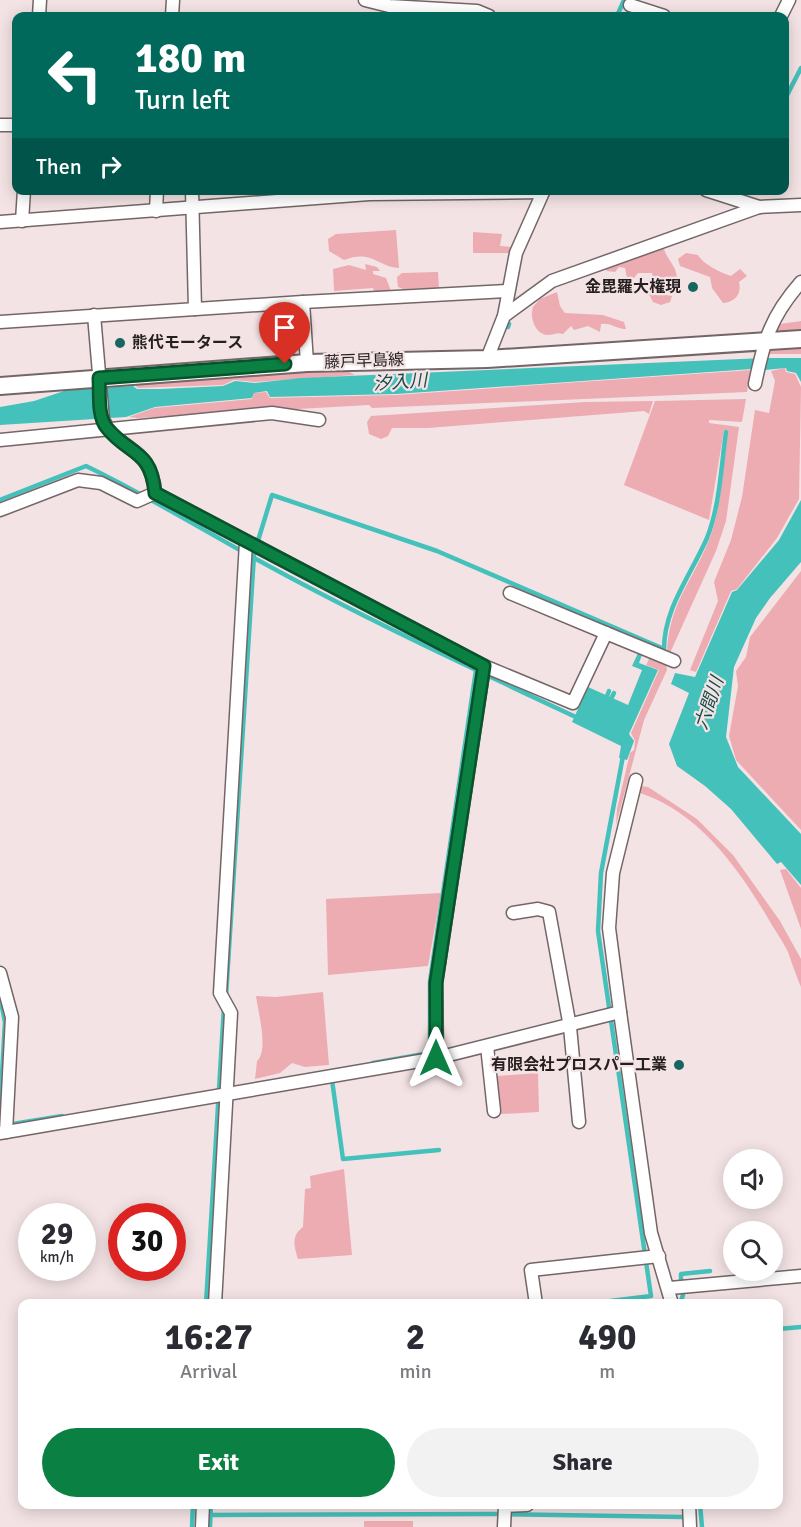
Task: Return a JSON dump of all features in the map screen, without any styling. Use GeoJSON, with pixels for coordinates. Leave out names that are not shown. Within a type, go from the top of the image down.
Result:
{"type":"FeatureCollection","features":[{"type":"Feature","properties":{"kind":"main road","name":"藤戸早島線"},"geometry":{"type":"LineString","coordinates":[[0,386],[99,382],[307,363],[487,359],[766,344],[801,339]]}},
{"type":"Feature","properties":{"kind":"street"},"geometry":{"type":"LineString","coordinates":[[365,0],[388,11],[410,12]]}},
{"type":"Feature","properties":{"kind":"street"},"geometry":{"type":"LineString","coordinates":[[629,7],[648,12]]}},
{"type":"Feature","properties":{"kind":"street"},"geometry":{"type":"LineString","coordinates":[[22,221],[24,195]]}},
{"type":"Feature","properties":{"kind":"street"},"geometry":{"type":"LineString","coordinates":[[156,210],[157,195]]}},
{"type":"Feature","properties":{"kind":"street"},"geometry":{"type":"LineString","coordinates":[[192,195],[195,309]]}},
{"type":"Feature","properties":{"kind":"street"},"geometry":{"type":"LineString","coordinates":[[0,222],[356,195]]}},
{"type":"Feature","properties":{"kind":"street"},"geometry":{"type":"LineString","coordinates":[[487,359],[504,316],[507,291],[520,242],[542,195]]}},
{"type":"Feature","properties":{"kind":"street"},"geometry":{"type":"LineString","coordinates":[[722,195],[759,207]]}},
{"type":"Feature","properties":{"kind":"street"},"geometry":{"type":"LineString","coordinates":[[504,316],[552,281],[759,207],[801,205]]}},
{"type":"Feature","properties":{"kind":"street"},"geometry":{"type":"LineString","coordinates":[[755,384],[766,344],[782,304],[801,282]]}},
{"type":"Feature","properties":{"kind":"street"},"geometry":{"type":"LineString","coordinates":[[0,322],[507,291]]}},
{"type":"Feature","properties":{"kind":"street"},"geometry":{"type":"LineString","coordinates":[[303,302],[307,363]]}},
{"type":"Feature","properties":{"kind":"street"},"geometry":{"type":"LineString","coordinates":[[94,315],[105,424],[144,458],[153,474],[149,496]]}},
{"type":"Feature","properties":{"kind":"street"},"geometry":{"type":"LineString","coordinates":[[0,440],[105,424],[272,412],[319,420]]}},
{"type":"Feature","properties":{"kind":"street"},"geometry":{"type":"LineString","coordinates":[[0,510],[78,480],[101,483],[137,501],[149,496]]}},
{"type":"Feature","properties":{"kind":"street"},"geometry":{"type":"LineString","coordinates":[[149,496],[484,671],[573,703],[606,633]]}},
{"type":"Feature","properties":{"kind":"street"},"geometry":{"type":"LineString","coordinates":[[215,1299],[221,1097],[231,1014],[220,993],[245,548]]}},
{"type":"Feature","properties":{"kind":"street"},"geometry":{"type":"LineString","coordinates":[[510,593],[674,661]]}},
{"type":"Feature","properties":{"kind":"street"},"geometry":{"type":"LineString","coordinates":[[436,1058],[436,983],[484,671]]}},
{"type":"Feature","properties":{"kind":"street"},"geometry":{"type":"LineString","coordinates":[[636,780],[613,873],[609,928],[612,1014],[655,1256],[670,1288],[671,1299]]}},
{"type":"Feature","properties":{"kind":"street"},"geometry":{"type":"LineString","coordinates":[[513,913],[538,909],[549,912],[570,1027],[579,1122]]}},
{"type":"Feature","properties":{"kind":"street"},"geometry":{"type":"LineString","coordinates":[[0,973],[12,1017],[5,1129],[221,1097],[436,1058],[570,1027],[612,1014]]}},
{"type":"Feature","properties":{"kind":"street"},"geometry":{"type":"LineString","coordinates":[[487,1046],[494,1111]]}},
{"type":"Feature","properties":{"kind":"street"},"geometry":{"type":"LineString","coordinates":[[535,1299],[531,1270],[655,1256]]}},
{"type":"Feature","properties":{"kind":"street"},"geometry":{"type":"LineString","coordinates":[[670,1288],[801,1276]]}},
{"type":"Feature","properties":{"kind":"street"},"geometry":{"type":"LineString","coordinates":[[202,1527],[203,1509]]}},
{"type":"Feature","properties":{"kind":"street"},"geometry":{"type":"LineString","coordinates":[[689,1509],[690,1527]]}},
{"type":"Feature","properties":{"kind":"shaded area"},"geometry":{"type":"Polygon","coordinates":[[[396,230],[399,268],[385,265],[368,257],[361,256],[344,260],[329,251],[328,239],[336,234],[396,230]]]}},
{"type":"Feature","properties":{"kind":"shaded area"},"geometry":{"type":"Polygon","coordinates":[[[473,232],[502,234],[500,246],[512,247],[510,253],[473,253],[473,232]]]}},
{"type":"Feature","properties":{"kind":"shaded area"},"geometry":{"type":"Polygon","coordinates":[[[658,247],[664,249],[677,278],[676,283],[660,284],[658,287],[660,294],[672,296],[670,302],[661,305],[653,302],[649,294],[654,288],[652,273],[638,273],[634,278],[627,278],[625,268],[619,267],[615,272],[607,271],[602,265],[658,247]]]}},
{"type":"Feature","properties":{"kind":"shaded area"},"geometry":{"type":"Polygon","coordinates":[[[686,253],[698,255],[708,265],[731,276],[740,269],[747,276],[739,282],[737,297],[723,303],[712,288],[710,277],[680,266],[678,259],[686,253]]]}},
{"type":"Feature","properties":{"kind":"shaded area"},"geometry":{"type":"Polygon","coordinates":[[[365,264],[377,267],[380,271],[373,271],[373,274],[386,278],[391,291],[374,291],[373,288],[334,291],[333,269],[349,265],[366,270],[365,264]]]}},
{"type":"Feature","properties":{"kind":"shaded area"},"geometry":{"type":"Polygon","coordinates":[[[438,272],[439,288],[403,289],[398,287],[397,277],[402,273],[438,272]]]}},
{"type":"Feature","properties":{"kind":"shaded area"},"geometry":{"type":"Polygon","coordinates":[[[557,292],[560,306],[565,313],[603,315],[624,322],[626,329],[601,324],[600,332],[588,326],[574,330],[571,326],[563,334],[548,335],[540,332],[534,325],[533,307],[540,299],[557,292]]]}},
{"type":"Feature","properties":{"kind":"shaded area"},"geometry":{"type":"Polygon","coordinates":[[[801,321],[801,354],[769,354],[780,324],[801,321]]]}},
{"type":"Feature","properties":{"kind":"shaded area"},"geometry":{"type":"Polygon","coordinates":[[[785,368],[786,372],[795,374],[801,387],[799,499],[777,538],[737,589],[731,591],[696,672],[690,670],[718,601],[714,582],[731,540],[742,497],[755,410],[769,413],[775,381],[771,371],[785,368]]]}},
{"type":"Feature","properties":{"kind":"shaded area"},"geometry":{"type":"Polygon","coordinates":[[[751,370],[747,392],[372,408],[369,405],[129,417],[154,408],[252,399],[254,393],[266,392],[270,398],[396,395],[751,370]]]}},
{"type":"Feature","properties":{"kind":"shaded area"},"geometry":{"type":"Polygon","coordinates":[[[347,371],[355,375],[255,382],[234,380],[223,385],[138,388],[135,385],[258,374],[347,371]]]}},
{"type":"Feature","properties":{"kind":"shaded area"},"geometry":{"type":"Polygon","coordinates":[[[746,399],[742,422],[709,420],[709,423],[739,427],[726,521],[716,551],[670,653],[667,652],[672,620],[713,527],[719,500],[728,430],[724,430],[709,520],[624,485],[655,401],[746,399]]]}},
{"type":"Feature","properties":{"kind":"shaded area"},"geometry":{"type":"Polygon","coordinates":[[[653,401],[649,414],[644,411],[428,428],[392,428],[388,436],[381,439],[369,434],[367,422],[371,416],[585,402],[653,401]]]}},
{"type":"Feature","properties":{"kind":"shaded area"},"geometry":{"type":"Polygon","coordinates":[[[801,571],[801,830],[736,760],[729,736],[738,686],[736,671],[746,657],[750,637],[801,571]]]}},
{"type":"Feature","properties":{"kind":"shaded area"},"geometry":{"type":"Polygon","coordinates":[[[651,655],[666,663],[667,670],[644,720],[616,825],[617,809],[630,753],[634,750],[635,741],[631,733],[659,670],[646,665],[651,655]]]}},
{"type":"Feature","properties":{"kind":"shaded area"},"geometry":{"type":"Polygon","coordinates":[[[640,786],[648,787],[697,819],[733,855],[780,921],[801,959],[801,987],[784,944],[731,862],[699,828],[661,802],[640,793],[640,786]]]}},
{"type":"Feature","properties":{"kind":"shaded area"},"geometry":{"type":"Polygon","coordinates":[[[786,869],[801,888],[801,929],[780,870],[786,869]]]}},
{"type":"Feature","properties":{"kind":"shaded area"},"geometry":{"type":"Polygon","coordinates":[[[441,893],[428,966],[328,975],[326,899],[441,893]]]}},
{"type":"Feature","properties":{"kind":"shaded area"},"geometry":{"type":"Polygon","coordinates":[[[323,992],[329,1065],[305,1067],[292,1063],[280,1073],[255,1079],[257,1061],[262,1048],[256,996],[276,997],[323,992]]]}},
{"type":"Feature","properties":{"kind":"shaded area"},"geometry":{"type":"Polygon","coordinates":[[[538,1073],[539,1112],[501,1114],[497,1076],[538,1073]]]}},
{"type":"Feature","properties":{"kind":"shaded area"},"geometry":{"type":"Polygon","coordinates":[[[344,1169],[352,1255],[298,1259],[294,1241],[303,1227],[305,1189],[311,1188],[310,1176],[344,1169]]]}},
{"type":"Feature","properties":{"kind":"shaded area"},"geometry":{"type":"Polygon","coordinates":[[[364,1521],[413,1521],[413,1527],[364,1527],[364,1521]]]}},
{"type":"Feature","properties":{"kind":"water","name":"汐入川"},"geometry":{"type":"Polygon","coordinates":[[[801,358],[801,382],[796,373],[787,371],[786,368],[765,370],[760,373],[752,369],[396,394],[270,397],[267,391],[254,393],[252,398],[155,407],[126,417],[0,425],[0,407],[34,401],[67,390],[133,386],[137,389],[160,389],[223,386],[235,381],[255,383],[301,378],[801,358]]]}},
{"type":"Feature","properties":{"kind":"water","name":"六間川"},"geometry":{"type":"Polygon","coordinates":[[[801,500],[801,562],[756,618],[734,667],[726,737],[738,767],[801,834],[801,885],[781,862],[777,864],[731,809],[677,766],[669,744],[689,693],[671,684],[675,673],[695,677],[732,592],[737,590],[779,540],[801,500]]]}},
{"type":"Feature","properties":{"kind":"water"},"geometry":{"type":"Polygon","coordinates":[[[638,653],[642,655],[639,663],[658,670],[629,734],[634,741],[627,760],[619,758],[621,746],[572,722],[588,687],[628,705],[642,670],[632,666],[638,653]]]}},
{"type":"Feature","properties":{"kind":"waterway"},"geometry":{"type":"LineString","coordinates":[[619,12],[624,0]]}},
{"type":"Feature","properties":{"kind":"waterway"},"geometry":{"type":"LineString","coordinates":[[789,91],[801,68]]}},
{"type":"Feature","properties":{"kind":"waterway"},"geometry":{"type":"LineString","coordinates":[[257,544],[272,495],[437,551],[664,649],[665,634],[673,606],[701,552],[711,525],[726,432]]}},
{"type":"Feature","properties":{"kind":"waterway"},"geometry":{"type":"LineString","coordinates":[[0,500],[86,466],[334,600],[578,718]]}},
{"type":"Feature","properties":{"kind":"waterway"},"geometry":{"type":"LineString","coordinates":[[226,996],[254,555]]}},
{"type":"Feature","properties":{"kind":"waterway"},"geometry":{"type":"LineString","coordinates":[[373,1063],[424,1054],[430,1050],[430,981],[476,670]]}},
{"type":"Feature","properties":{"kind":"waterway"},"geometry":{"type":"LineString","coordinates":[[605,701],[609,691]]}},
{"type":"Feature","properties":{"kind":"waterway"},"geometry":{"type":"LineString","coordinates":[[609,703],[614,693]]}},
{"type":"Feature","properties":{"kind":"waterway"},"geometry":{"type":"LineString","coordinates":[[623,756],[601,873],[598,931],[651,1296],[627,1299]]}},
{"type":"Feature","properties":{"kind":"waterway"},"geometry":{"type":"LineString","coordinates":[[0,997],[5,1022],[0,1110]]}},
{"type":"Feature","properties":{"kind":"waterway"},"geometry":{"type":"LineString","coordinates":[[206,1299],[224,1007]]}},
{"type":"Feature","properties":{"kind":"waterway"},"geometry":{"type":"LineString","coordinates":[[332,1080],[343,1159],[439,1150]]}},
{"type":"Feature","properties":{"kind":"waterway"},"geometry":{"type":"LineString","coordinates":[[0,1126],[62,1116]]}},
{"type":"Feature","properties":{"kind":"waterway"},"geometry":{"type":"LineString","coordinates":[[681,1282],[681,1274],[710,1271]]}},
{"type":"Feature","properties":{"kind":"waterway"},"geometry":{"type":"LineString","coordinates":[[682,1299],[683,1295]]}},
{"type":"Feature","properties":{"kind":"waterway"},"geometry":{"type":"LineString","coordinates":[[783,1329],[801,1327]]}},
{"type":"Feature","properties":{"kind":"waterway"},"geometry":{"type":"LineString","coordinates":[[192,1527],[193,1509]]}},
{"type":"Feature","properties":{"kind":"waterway"},"geometry":{"type":"LineString","coordinates":[[210,1527],[211,1509]]}},
{"type":"Feature","properties":{"kind":"waterway"},"geometry":{"type":"LineString","coordinates":[[700,1509],[702,1527]]}},
{"type":"Feature","properties":{"kind":"waterway"},"geometry":{"type":"LineString","coordinates":[[211,1515],[498,1514],[683,1517]]}},
{"type":"Feature","properties":{"kind":"place","name":"金毘羅大権現"},"geometry":{"type":"Point","coordinates":[693,287]}},
{"type":"Feature","properties":{"kind":"place","name":"熊代モータース"},"geometry":{"type":"Point","coordinates":[120,343]}},
{"type":"Feature","properties":{"kind":"place","name":"有限会社プロスパー工業"},"geometry":{"type":"Point","coordinates":[679,1065]}},
{"type":"Feature","properties":{"kind":"route"},"geometry":{"type":"LineString","coordinates":[[285,364],[99,378],[103,420],[107,428],[144,458],[153,474],[155,493],[484,666],[436,983],[436,1058]]}}]}
